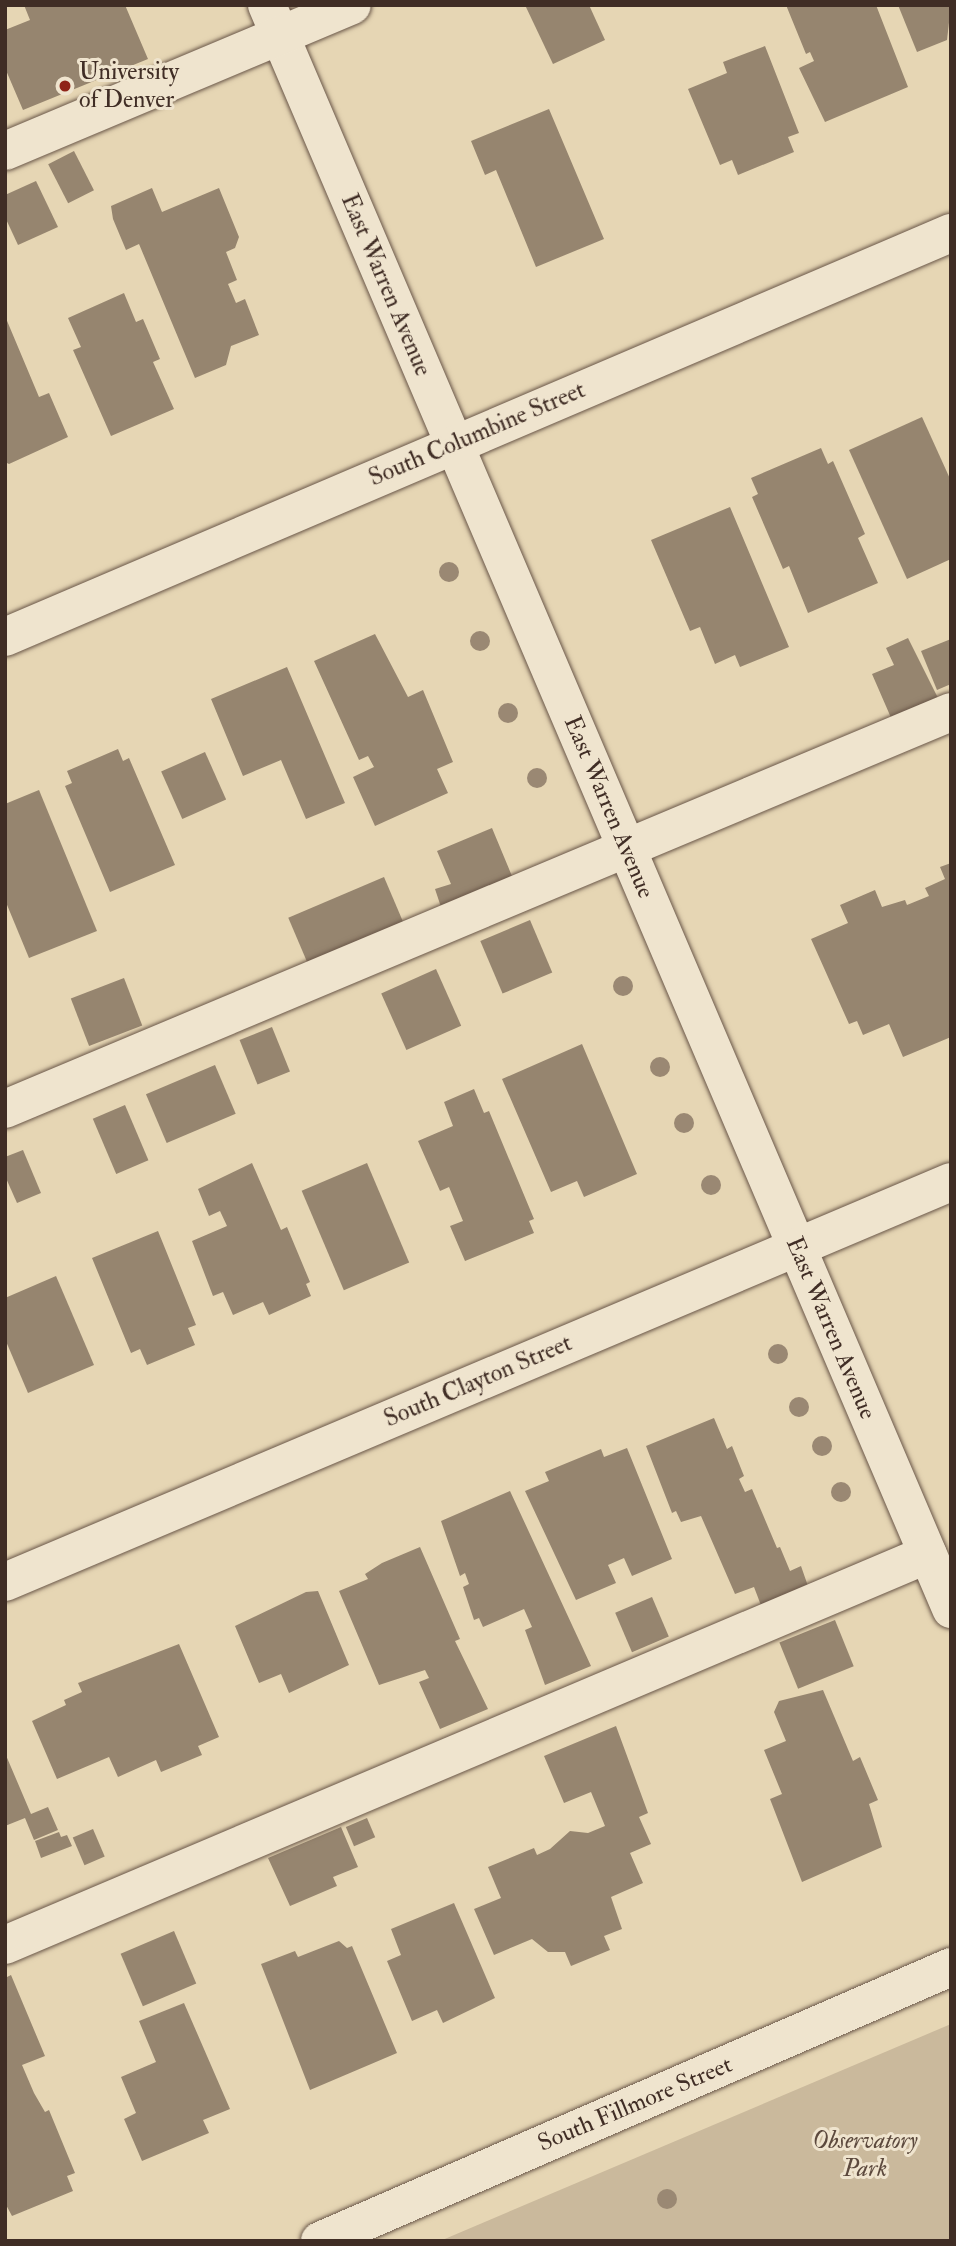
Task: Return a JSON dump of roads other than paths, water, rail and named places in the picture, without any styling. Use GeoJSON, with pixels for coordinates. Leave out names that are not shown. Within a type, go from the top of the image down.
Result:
{"type":"FeatureCollection","features":[{"type":"Feature","properties":{"kind":"street"},"geometry":{"type":"LineString","coordinates":[[5,151],[273,21],[352,5]]}},
{"type":"Feature","properties":{"kind":"street","name":"East Warren Avenue"},"geometry":{"type":"LineString","coordinates":[[273,21],[951,1609]]}},
{"type":"Feature","properties":{"kind":"street","name":"South Columbine Street"},"geometry":{"type":"LineString","coordinates":[[5,637],[453,443],[951,233]]}},
{"type":"Feature","properties":{"kind":"street"},"geometry":{"type":"LineString","coordinates":[[5,1109],[951,712]]}},
{"type":"Feature","properties":{"kind":"street","name":"South Clayton Street"},"geometry":{"type":"LineString","coordinates":[[5,1582],[796,1245],[951,1182]]}},
{"type":"Feature","properties":{"kind":"street"},"geometry":{"type":"LineString","coordinates":[[5,1945],[928,1554]]}},
{"type":"Feature","properties":{"kind":"street","name":"South Fillmore Street"},"geometry":{"type":"LineString","coordinates":[[320,2241],[951,1967]]}},
{"type":"Feature","properties":{"kind":"place","name":"University of Denver"},"geometry":{"type":"Point","coordinates":[65,86]}},
{"type":"Feature","properties":{"kind":"park label","name":"Observatory Park"},"geometry":{"type":"Point","coordinates":[865,2155]}}]}
